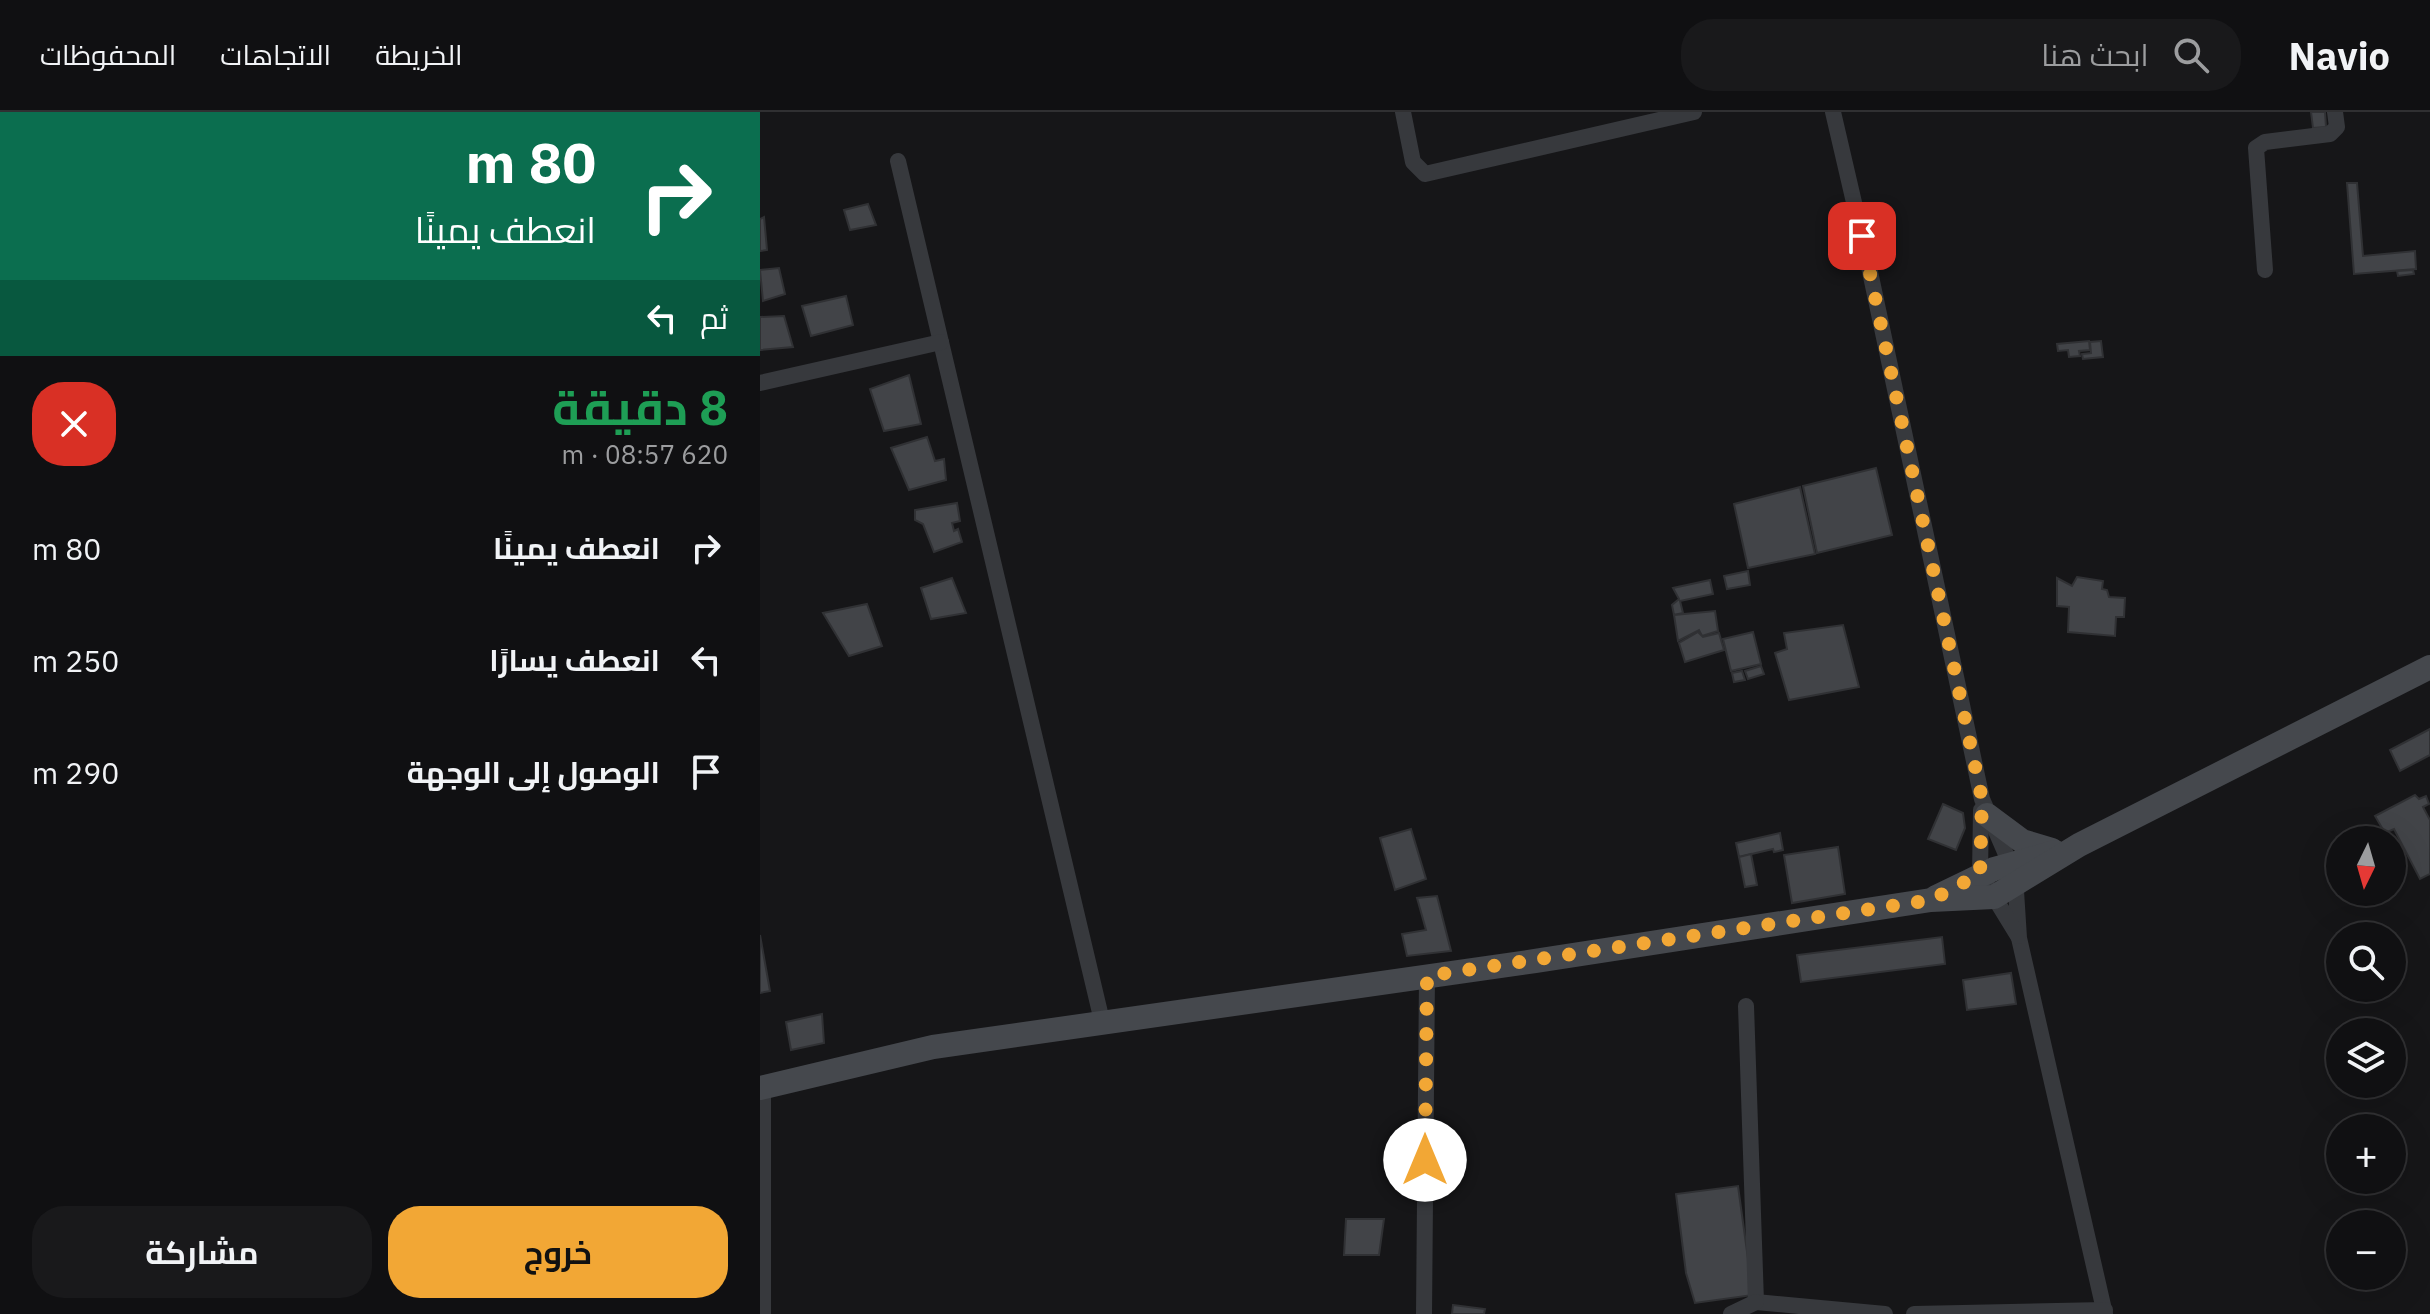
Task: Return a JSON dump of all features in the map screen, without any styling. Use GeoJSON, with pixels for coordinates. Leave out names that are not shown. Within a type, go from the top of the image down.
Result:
{"type":"FeatureCollection","features":[{"type":"Feature","properties":{"kind":"street"},"geometry":{"type":"LineString","coordinates":[[1403,112],[1413,162],[1425,174],[1694,112]]}},
{"type":"Feature","properties":{"kind":"street"},"geometry":{"type":"LineString","coordinates":[[1833,112],[1873,282],[1984,807],[2013,874],[2019,938],[2105,1312],[1914,1314]]}},
{"type":"Feature","properties":{"kind":"street"},"geometry":{"type":"LineString","coordinates":[[2265,270],[2256,148],[2265,142],[2330,134],[2337,127],[2335,112]]}},
{"type":"Feature","properties":{"kind":"street"},"geometry":{"type":"LineString","coordinates":[[898,161],[1102,1021]]}},
{"type":"Feature","properties":{"kind":"street"},"geometry":{"type":"LineString","coordinates":[[760,383],[941,342]]}},
{"type":"Feature","properties":{"kind":"street"},"geometry":{"type":"LineString","coordinates":[[1931,900],[1980,874],[2013,874],[2069,848],[2430,667]]}},
{"type":"Feature","properties":{"kind":"street"},"geometry":{"type":"LineString","coordinates":[[1984,807],[2034,848],[2069,848]]}},
{"type":"Feature","properties":{"kind":"street"},"geometry":{"type":"LineString","coordinates":[[1984,807],[1980,874],[2019,938]]}},
{"type":"Feature","properties":{"kind":"street"},"geometry":{"type":"LineString","coordinates":[[763,1314],[762,1087],[933,1047],[1931,900],[1994,897],[2013,874]]}},
{"type":"Feature","properties":{"kind":"street"},"geometry":{"type":"LineString","coordinates":[[1424,1314],[1427,976]]}},
{"type":"Feature","properties":{"kind":"street"},"geometry":{"type":"LineString","coordinates":[[1746,1006],[1756,1302]]}},
{"type":"Feature","properties":{"kind":"street"},"geometry":{"type":"LineString","coordinates":[[1731,1314],[1756,1302],[1885,1314]]}},
{"type":"Feature","properties":{"kind":"building"},"geometry":{"type":"Polygon","coordinates":[[[2311,112],[2325,112],[2326,127],[2313,128],[2311,112]]]}},
{"type":"Feature","properties":{"kind":"building"},"geometry":{"type":"Polygon","coordinates":[[[2347,183],[2357,183],[2363,256],[2415,251],[2416,269],[2354,274],[2347,183]]]}},
{"type":"Feature","properties":{"kind":"building"},"geometry":{"type":"Polygon","coordinates":[[[868,204],[876,225],[850,230],[844,210],[868,204]]]}},
{"type":"Feature","properties":{"kind":"building"},"geometry":{"type":"Polygon","coordinates":[[[764,217],[767,250],[760,251],[760,219],[764,217]]]}},
{"type":"Feature","properties":{"kind":"building"},"geometry":{"type":"Polygon","coordinates":[[[779,268],[785,294],[763,301],[760,270],[779,268]]]}},
{"type":"Feature","properties":{"kind":"building"},"geometry":{"type":"Polygon","coordinates":[[[2413,270],[2414,274],[2398,276],[2397,271],[2413,270]]]}},
{"type":"Feature","properties":{"kind":"building"},"geometry":{"type":"Polygon","coordinates":[[[846,296],[853,325],[811,336],[802,306],[846,296]]]}},
{"type":"Feature","properties":{"kind":"building"},"geometry":{"type":"Polygon","coordinates":[[[784,316],[793,347],[760,350],[760,317],[784,316]]]}},
{"type":"Feature","properties":{"kind":"building"},"geometry":{"type":"Polygon","coordinates":[[[2089,341],[2090,350],[2079,351],[2080,356],[2069,357],[2068,350],[2058,351],[2057,344],[2089,341]]]}},
{"type":"Feature","properties":{"kind":"building"},"geometry":{"type":"Polygon","coordinates":[[[2101,341],[2103,357],[2083,359],[2082,354],[2091,353],[2090,342],[2101,341]]]}},
{"type":"Feature","properties":{"kind":"building"},"geometry":{"type":"Polygon","coordinates":[[[909,375],[921,424],[884,431],[870,389],[909,375]]]}},
{"type":"Feature","properties":{"kind":"building"},"geometry":{"type":"Polygon","coordinates":[[[927,437],[935,461],[944,459],[946,480],[909,490],[891,448],[927,437]]]}},
{"type":"Feature","properties":{"kind":"building"},"geometry":{"type":"Polygon","coordinates":[[[1876,468],[1892,535],[1817,553],[1803,486],[1876,468]]]}},
{"type":"Feature","properties":{"kind":"building"},"geometry":{"type":"Polygon","coordinates":[[[1800,487],[1815,554],[1748,568],[1734,504],[1800,487]]]}},
{"type":"Feature","properties":{"kind":"building"},"geometry":{"type":"Polygon","coordinates":[[[957,503],[960,521],[952,523],[954,531],[958,529],[962,542],[934,552],[923,524],[915,520],[915,510],[957,503]]]}},
{"type":"Feature","properties":{"kind":"building"},"geometry":{"type":"Polygon","coordinates":[[[1748,571],[1750,585],[1727,589],[1724,576],[1748,571]]]}},
{"type":"Feature","properties":{"kind":"building"},"geometry":{"type":"Polygon","coordinates":[[[2077,577],[2103,581],[2102,589],[2107,590],[2109,597],[2125,598],[2124,617],[2116,617],[2115,636],[2068,632],[2069,607],[2057,606],[2057,578],[2072,586],[2077,577]]]}},
{"type":"Feature","properties":{"kind":"building"},"geometry":{"type":"Polygon","coordinates":[[[952,578],[966,613],[931,619],[921,588],[952,578]]]}},
{"type":"Feature","properties":{"kind":"building"},"geometry":{"type":"Polygon","coordinates":[[[1710,580],[1713,594],[1680,601],[1683,613],[1674,615],[1672,605],[1679,599],[1673,588],[1710,580]]]}},
{"type":"Feature","properties":{"kind":"building"},"geometry":{"type":"Polygon","coordinates":[[[867,604],[882,646],[849,656],[823,613],[867,604]]]}},
{"type":"Feature","properties":{"kind":"building"},"geometry":{"type":"Polygon","coordinates":[[[1715,611],[1718,631],[1702,636],[1699,630],[1678,641],[1674,615],[1715,611]]]}},
{"type":"Feature","properties":{"kind":"building"},"geometry":{"type":"Polygon","coordinates":[[[1843,625],[1859,687],[1789,700],[1775,653],[1787,649],[1784,633],[1843,625]]]}},
{"type":"Feature","properties":{"kind":"building"},"geometry":{"type":"Polygon","coordinates":[[[1698,632],[1703,637],[1719,633],[1724,650],[1685,662],[1679,643],[1698,632]]]}},
{"type":"Feature","properties":{"kind":"building"},"geometry":{"type":"Polygon","coordinates":[[[1753,632],[1761,664],[1731,671],[1723,639],[1753,632]]]}},
{"type":"Feature","properties":{"kind":"building"},"geometry":{"type":"Polygon","coordinates":[[[1761,666],[1764,674],[1748,679],[1745,671],[1761,666]]]}},
{"type":"Feature","properties":{"kind":"building"},"geometry":{"type":"Polygon","coordinates":[[[1742,671],[1745,680],[1734,682],[1732,673],[1742,671]]]}},
{"type":"Feature","properties":{"kind":"building"},"geometry":{"type":"Polygon","coordinates":[[[2430,729],[2430,755],[2400,771],[2390,750],[2430,729]]]}},
{"type":"Feature","properties":{"kind":"building"},"geometry":{"type":"Polygon","coordinates":[[[2415,795],[2419,799],[2426,796],[2429,804],[2423,807],[2430,820],[2430,874],[2420,879],[2406,852],[2406,826],[2381,826],[2375,816],[2415,795]]]}},
{"type":"Feature","properties":{"kind":"building"},"geometry":{"type":"Polygon","coordinates":[[[1943,804],[1963,813],[1965,828],[1956,850],[1928,839],[1943,804]]]}},
{"type":"Feature","properties":{"kind":"building"},"geometry":{"type":"Polygon","coordinates":[[[1411,829],[1426,879],[1395,890],[1380,838],[1411,829]]]}},
{"type":"Feature","properties":{"kind":"building"},"geometry":{"type":"Polygon","coordinates":[[[1780,833],[1783,850],[1774,852],[1773,849],[1739,857],[1736,843],[1780,833]]]}},
{"type":"Feature","properties":{"kind":"building"},"geometry":{"type":"Polygon","coordinates":[[[1838,847],[1845,894],[1792,903],[1784,855],[1838,847]]]}},
{"type":"Feature","properties":{"kind":"building"},"geometry":{"type":"Polygon","coordinates":[[[1751,854],[1757,885],[1745,887],[1739,857],[1751,854]]]}},
{"type":"Feature","properties":{"kind":"building"},"geometry":{"type":"Polygon","coordinates":[[[1437,896],[1451,951],[1407,956],[1402,934],[1426,930],[1417,898],[1437,896]]]}},
{"type":"Feature","properties":{"kind":"building"},"geometry":{"type":"Polygon","coordinates":[[[760,935],[770,991],[760,993],[760,935]]]}},
{"type":"Feature","properties":{"kind":"building"},"geometry":{"type":"Polygon","coordinates":[[[1942,937],[1945,964],[1801,982],[1797,955],[1942,937]]]}},
{"type":"Feature","properties":{"kind":"building"},"geometry":{"type":"Polygon","coordinates":[[[2011,973],[2016,1004],[1967,1010],[1963,980],[2011,973]]]}},
{"type":"Feature","properties":{"kind":"building"},"geometry":{"type":"Polygon","coordinates":[[[822,1014],[824,1043],[791,1050],[786,1022],[822,1014]]]}},
{"type":"Feature","properties":{"kind":"building"},"geometry":{"type":"Polygon","coordinates":[[[1738,1186],[1753,1295],[1695,1303],[1686,1273],[1676,1194],[1738,1186]]]}},
{"type":"Feature","properties":{"kind":"building"},"geometry":{"type":"Polygon","coordinates":[[[1346,1219],[1384,1219],[1379,1255],[1344,1255],[1346,1219]]]}},
{"type":"Feature","properties":{"kind":"building"},"geometry":{"type":"Polygon","coordinates":[[[1453,1305],[1485,1309],[1484,1314],[1452,1314],[1453,1305]]]}},
{"type":"Feature","properties":{"kind":"route"},"geometry":{"type":"LineString","coordinates":[[1425,1160],[1427,976],[1931,900],[1980,874],[1982,799],[1862,236]]}}]}
